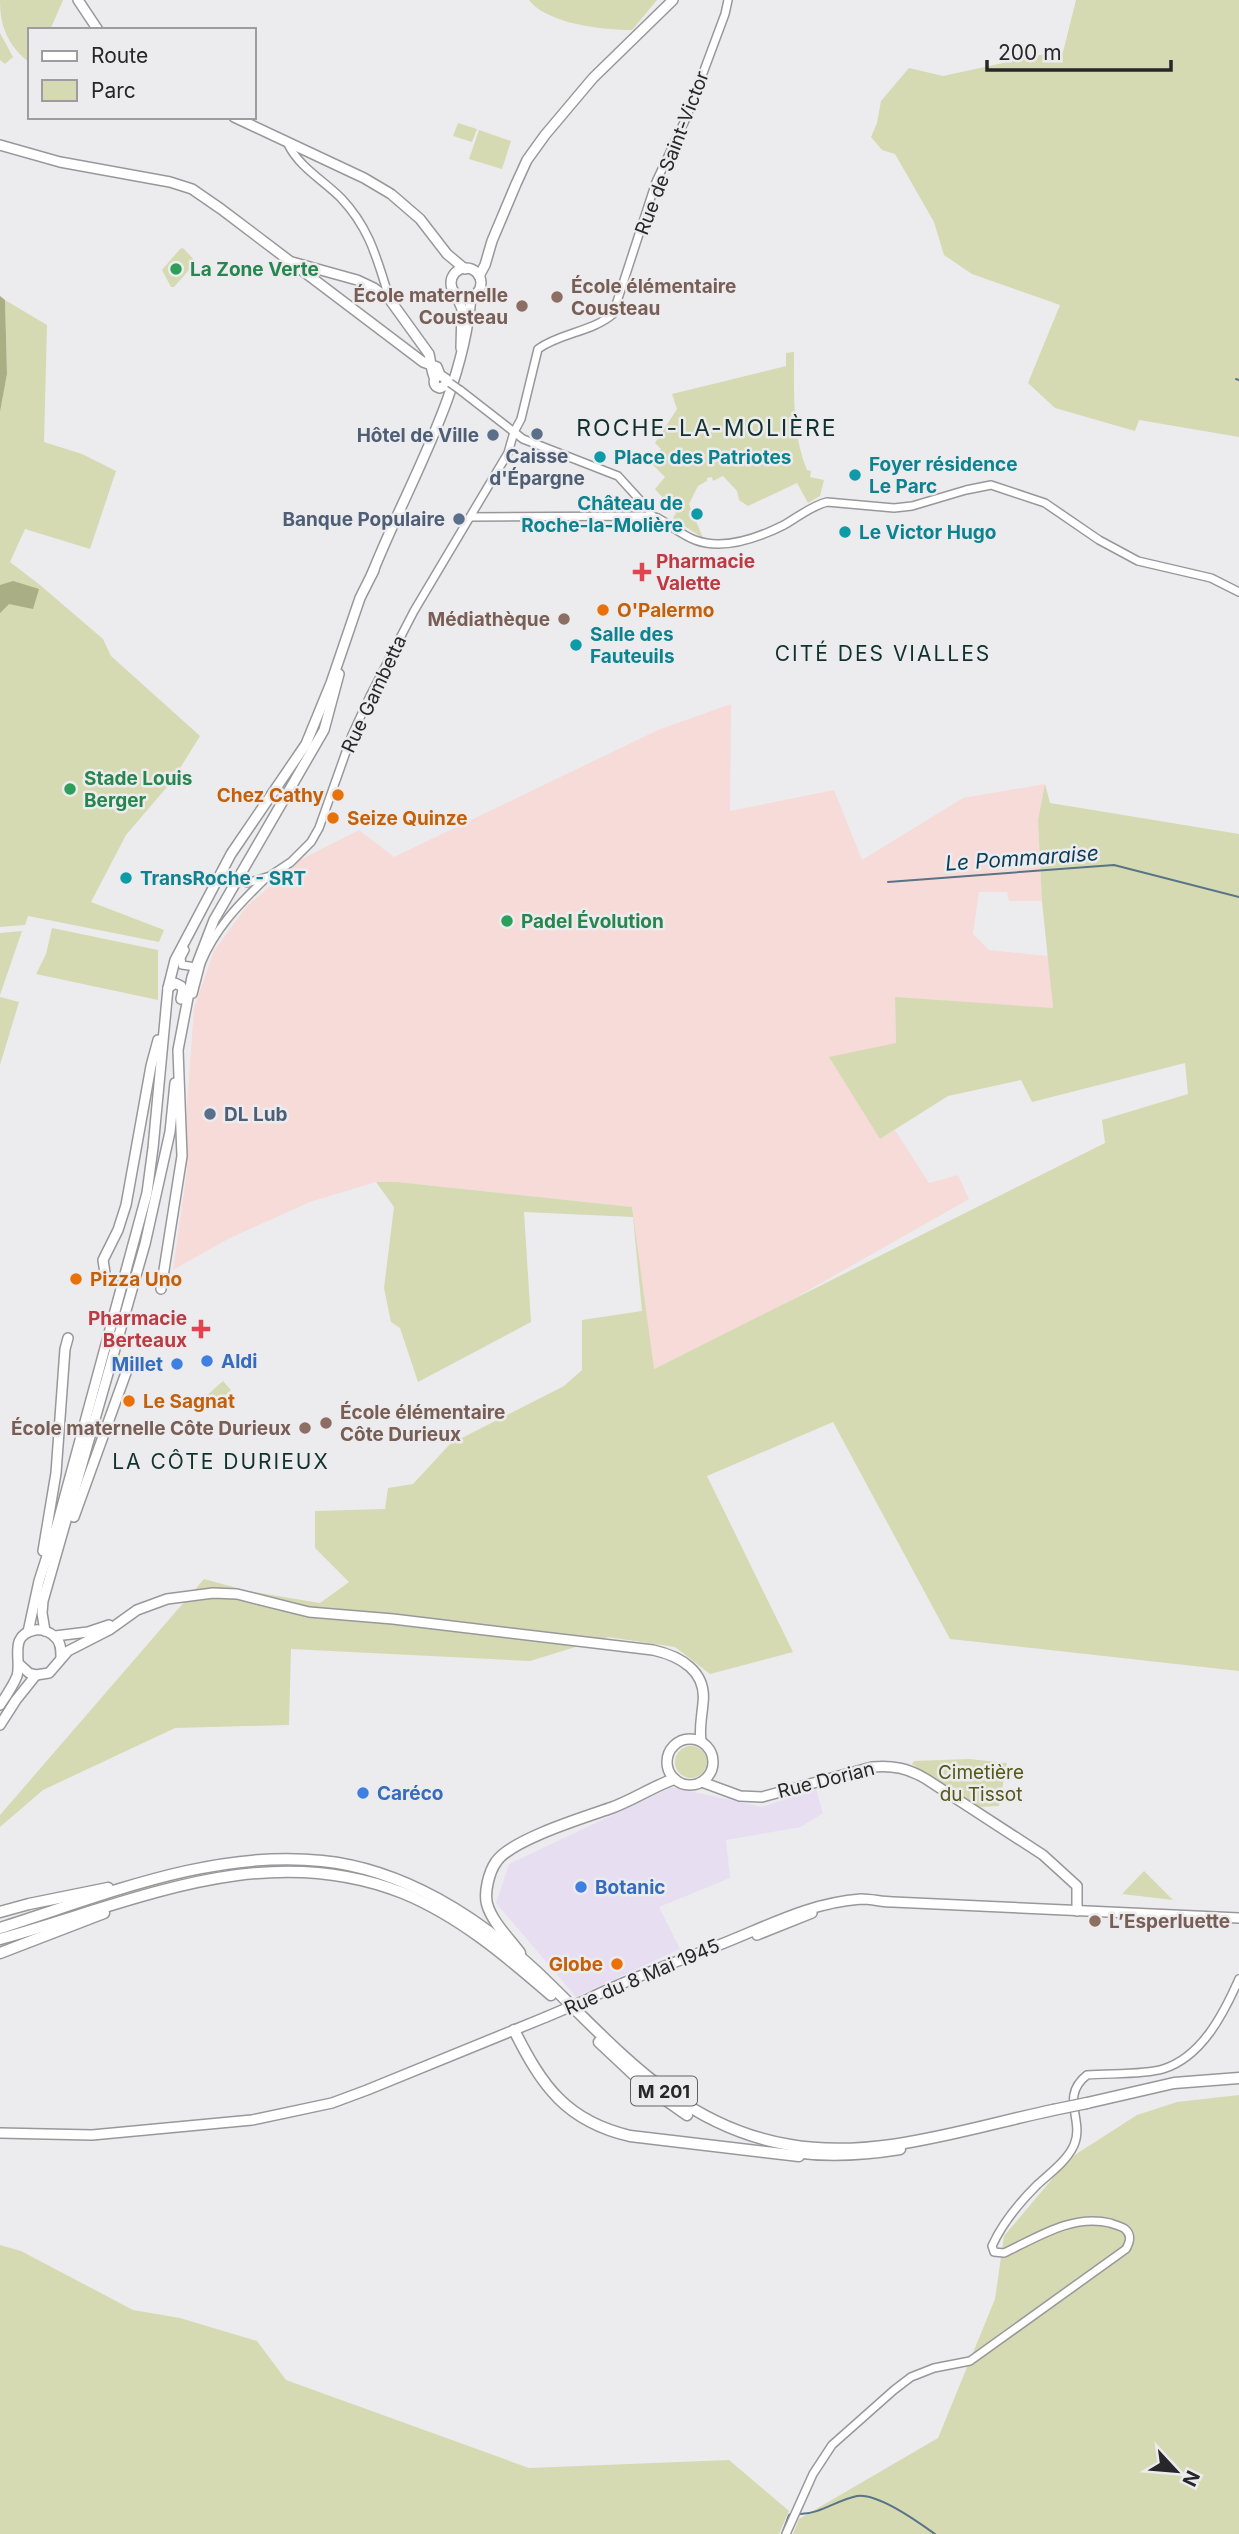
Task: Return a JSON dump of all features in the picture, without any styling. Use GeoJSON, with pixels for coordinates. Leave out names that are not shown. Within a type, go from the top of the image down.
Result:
{"type":"FeatureCollection","features":[{"type":"Feature","properties":{"kind":"highway"},"geometry":{"type":"LineString","coordinates":[[534,1969],[499,1926],[487,1903],[488,1882],[496,1861],[519,1843],[629,1802],[659,1784],[674,1779]]}},
{"type":"Feature","properties":{"kind":"highway","name":"M 201"},"geometry":{"type":"LineString","coordinates":[[0,1928],[226,1865],[285,1859],[324,1861],[370,1871],[406,1884],[459,1913],[534,1969],[656,2086],[705,2118],[739,2133],[763,2140],[815,2148],[866,2147],[1054,2113]]}},
{"type":"Feature","properties":{"kind":"highway","name":"M 201"},"geometry":{"type":"LineString","coordinates":[[0,1939],[172,1881],[285,1870],[321,1872],[353,1878],[404,1894],[466,1927],[503,1953],[554,1997],[647,2087],[679,2110],[731,2136],[762,2146],[820,2156],[859,2156],[898,2149],[1174,2083],[1239,2080]]}},
{"type":"Feature","properties":{"kind":"highway"},"geometry":{"type":"LineString","coordinates":[[0,1912],[29,1904],[172,1881]]}},
{"type":"Feature","properties":{"kind":"highway"},"geometry":{"type":"LineString","coordinates":[[0,1953],[172,1881]]}},
{"type":"Feature","properties":{"kind":"highway"},"geometry":{"type":"LineString","coordinates":[[514,2030],[535,2070],[557,2099],[588,2122],[609,2131],[687,2144],[797,2157],[820,2156]]}},
{"type":"Feature","properties":{"kind":"main road"},"geometry":{"type":"LineString","coordinates":[[78,0],[97,28]]}},
{"type":"Feature","properties":{"kind":"main road"},"geometry":{"type":"LineString","coordinates":[[453,277],[458,271],[471,272],[485,265],[495,233],[527,160],[569,104],[673,0]]}},
{"type":"Feature","properties":{"kind":"main road"},"geometry":{"type":"LineString","coordinates":[[39,1581],[147,1193],[167,989],[179,950],[240,838],[306,744],[331,684],[356,609],[450,394],[466,337],[471,297],[480,286],[471,272],[447,254],[420,219],[391,194],[364,178],[238,119]]}},
{"type":"Feature","properties":{"kind":"main road"},"geometry":{"type":"LineString","coordinates":[[0,145],[60,162],[192,188],[427,363],[437,367],[441,379]]}},
{"type":"Feature","properties":{"kind":"main road"},"geometry":{"type":"LineString","coordinates":[[447,254],[453,277],[452,287],[461,309],[462,352]]}},
{"type":"Feature","properties":{"kind":"main road"},"geometry":{"type":"LineString","coordinates":[[292,262],[357,281],[390,300],[429,354],[427,363]]}},
{"type":"Feature","properties":{"kind":"main road"},"geometry":{"type":"LineString","coordinates":[[456,295],[471,297]]}},
{"type":"Feature","properties":{"kind":"main road"},"geometry":{"type":"LineString","coordinates":[[45,1631],[42,1607],[145,1244],[170,1132],[180,1031],[199,965],[214,920],[324,730],[348,642],[374,570]]}},
{"type":"Feature","properties":{"kind":"main road"},"geometry":{"type":"LineString","coordinates":[[161,1289],[182,1156],[176,1031],[183,990],[175,983],[167,989]]}},
{"type":"Feature","properties":{"kind":"main road"},"geometry":{"type":"LineString","coordinates":[[105,1273],[103,1260],[118,1230],[125,1205],[151,1066],[164,1018]]}},
{"type":"Feature","properties":{"kind":"main road"},"geometry":{"type":"LineString","coordinates":[[0,1705],[17,1675],[19,1664],[16,1648],[28,1632],[39,1581],[56,1473],[68,1338]]}},
{"type":"Feature","properties":{"kind":"main road"},"geometry":{"type":"LineString","coordinates":[[50,1580],[127,1370]]}},
{"type":"Feature","properties":{"kind":"main road"},"geometry":{"type":"LineString","coordinates":[[28,1632],[45,1631],[55,1636],[88,1632],[167,1599],[213,1592],[237,1594],[309,1612],[393,1619],[653,1650],[681,1660],[698,1675],[703,1685],[701,1741],[712,1755],[711,1773],[702,1782],[685,1784],[674,1779],[668,1766],[669,1754],[678,1744],[688,1740],[701,1741]]}},
{"type":"Feature","properties":{"kind":"main road"},"geometry":{"type":"LineString","coordinates":[[61,1657],[126,1617]]}},
{"type":"Feature","properties":{"kind":"main road"},"geometry":{"type":"LineString","coordinates":[[19,1664],[29,1673],[49,1673],[59,1664],[61,1657],[55,1636]]}},
{"type":"Feature","properties":{"kind":"main road"},"geometry":{"type":"LineString","coordinates":[[0,1726],[36,1675]]}},
{"type":"Feature","properties":{"kind":"main road"},"geometry":{"type":"LineString","coordinates":[[688,1740],[702,1712]]}},
{"type":"Feature","properties":{"kind":"main road","name":"Rue Dorian"},"geometry":{"type":"LineString","coordinates":[[702,1782],[740,1796],[762,1797],[872,1767],[909,1770],[1049,1860],[1077,1885],[1077,1911]]}},
{"type":"Feature","properties":{"kind":"main road"},"geometry":{"type":"LineString","coordinates":[[711,1773],[724,1789]]}},
{"type":"Feature","properties":{"kind":"main road","name":"Rue du 8 Mai 1945"},"geometry":{"type":"LineString","coordinates":[[0,2133],[92,2135],[252,2120],[332,2103],[546,2017],[629,1979],[793,1912],[814,1907],[862,1899],[1239,1918]]}},
{"type":"Feature","properties":{"kind":"street","name":"Rue de Saint-Victor"},"geometry":{"type":"LineString","coordinates":[[616,306],[656,182],[687,116],[728,0]]}},
{"type":"Feature","properties":{"kind":"street"},"geometry":{"type":"LineString","coordinates":[[288,144],[293,156],[340,197],[356,216],[371,239],[380,260],[390,300]]}},
{"type":"Feature","properties":{"kind":"street","name":"Rue Gambetta"},"geometry":{"type":"LineString","coordinates":[[199,965],[234,910],[270,876],[291,862],[311,842],[319,828],[352,735],[370,696],[414,611],[508,453],[521,419],[538,349],[556,339],[606,320],[613,314],[616,306]]}},
{"type":"Feature","properties":{"kind":"street"},"geometry":{"type":"LineString","coordinates":[[441,379],[460,390],[523,439],[618,476],[649,510],[650,516]]}},
{"type":"Feature","properties":{"kind":"street"},"geometry":{"type":"LineString","coordinates":[[471,517],[650,516],[693,540],[726,544],[757,537],[827,502],[894,508],[991,485],[1045,503],[1099,540],[1138,561],[1210,578],[1239,592]]}},
{"type":"Feature","properties":{"kind":"street"},"geometry":{"type":"LineString","coordinates":[[199,965],[183,965],[181,958],[222,880],[225,864]]}},
{"type":"Feature","properties":{"kind":"street"},"geometry":{"type":"LineString","coordinates":[[241,872],[241,877],[247,883],[270,876]]}},
{"type":"Feature","properties":{"kind":"street"},"geometry":{"type":"LineString","coordinates":[[786,2534],[813,2474],[832,2445],[902,2384],[911,2377],[934,2368],[970,2361],[1126,2249],[1130,2242],[1127,2231],[1119,2225],[1084,2219],[1004,2253],[992,2249],[993,2242],[1026,2196],[1075,2144],[1073,2091],[1079,2081],[1087,2075],[1160,2070],[1174,2065],[1186,2057],[1214,2027],[1239,1979]]}},
{"type":"Feature","properties":{"kind":"shaded area"},"geometry":{"type":"Polygon","coordinates":[[[731,704],[730,811],[834,790],[862,860],[963,798],[1045,784],[1038,820],[1042,901],[1009,901],[1007,892],[979,892],[973,934],[989,950],[1048,956],[1053,1008],[895,998],[896,1043],[880,1138],[895,1130],[929,1183],[958,1175],[969,1199],[772,1311],[653,1369],[632,1207],[376,1182],[310,1202],[228,1239],[173,1270],[187,1171],[187,1104],[194,1008],[214,951],[246,907],[300,860],[359,830],[394,857],[658,730],[731,704]]]}},
{"type":"Feature","properties":{"kind":"shaded area"},"geometry":{"type":"Polygon","coordinates":[[[672,1787],[762,1807],[816,1789],[823,1813],[801,1827],[726,1840],[730,1878],[659,1907],[680,1949],[576,1997],[496,1903],[509,1864],[672,1787]]]}},
{"type":"Feature","properties":{"kind":"green space"},"geometry":{"type":"Polygon","coordinates":[[[0,0],[63,0],[51,28],[28,28],[28,61],[11,43],[2,19],[0,0]]]}},
{"type":"Feature","properties":{"kind":"green space"},"geometry":{"type":"Polygon","coordinates":[[[529,0],[657,0],[632,30],[591,27],[562,20],[537,8],[529,0]]]}},
{"type":"Feature","properties":{"kind":"green space"},"geometry":{"type":"Polygon","coordinates":[[[1076,0],[1239,0],[1239,437],[1139,420],[1135,431],[1055,408],[1028,383],[1060,305],[972,274],[944,255],[934,222],[895,154],[882,150],[871,137],[881,101],[909,68],[943,76],[1063,52],[1076,0]]]}},
{"type":"Feature","properties":{"kind":"green space"},"geometry":{"type":"Polygon","coordinates":[[[0,33],[13,57],[5,64],[0,60],[0,33]]]}},
{"type":"Feature","properties":{"kind":"green space"},"geometry":{"type":"Polygon","coordinates":[[[458,123],[477,129],[472,142],[453,136],[458,123]]]}},
{"type":"Feature","properties":{"kind":"green space"},"geometry":{"type":"Polygon","coordinates":[[[479,130],[511,141],[502,169],[469,159],[479,130]]]}},
{"type":"Feature","properties":{"kind":"green space","name":"La Zone Verte"},"geometry":{"type":"Polygon","coordinates":[[[183,248],[196,262],[174,287],[171,287],[162,270],[183,248]]]}},
{"type":"Feature","properties":{"kind":"green space"},"geometry":{"type":"Polygon","coordinates":[[[0,296],[5,300],[7,374],[0,412],[0,296]]]}},
{"type":"Feature","properties":{"kind":"green space"},"geometry":{"type":"Polygon","coordinates":[[[5,300],[47,325],[44,442],[82,454],[116,471],[90,549],[25,529],[10,562],[103,639],[111,656],[200,736],[172,781],[126,835],[91,902],[164,930],[159,942],[28,916],[25,925],[0,927],[0,412],[7,374],[5,300]]]}},
{"type":"Feature","properties":{"kind":"green space"},"geometry":{"type":"Polygon","coordinates":[[[794,352],[795,412],[799,442],[807,470],[811,471],[810,477],[824,480],[820,496],[808,503],[797,483],[748,506],[739,500],[737,491],[723,476],[713,481],[712,477],[707,478],[707,481],[698,486],[689,504],[703,538],[681,524],[683,521],[679,518],[676,521],[673,518],[676,513],[655,489],[665,477],[649,461],[661,449],[655,443],[677,409],[672,394],[786,366],[786,353],[794,352]]]}},
{"type":"Feature","properties":{"kind":"green space"},"geometry":{"type":"Polygon","coordinates":[[[13,581],[39,589],[33,609],[9,604],[0,613],[0,585],[13,581]]]}},
{"type":"Feature","properties":{"kind":"green space"},"geometry":{"type":"Polygon","coordinates":[[[1045,784],[1050,803],[1239,834],[1239,1671],[950,1639],[833,1422],[707,1476],[793,1652],[710,1674],[675,1647],[608,1637],[530,1661],[291,1649],[289,1725],[175,1728],[43,1790],[0,1827],[0,1815],[204,1579],[248,1591],[320,1603],[349,1582],[315,1548],[315,1511],[385,1509],[388,1488],[413,1484],[450,1444],[564,1386],[582,1370],[582,1320],[642,1311],[633,1217],[524,1212],[531,1322],[418,1382],[400,1328],[391,1322],[384,1288],[394,1207],[376,1182],[632,1207],[654,1369],[1105,1143],[1102,1120],[1188,1094],[1185,1063],[1032,1102],[1021,1080],[948,1096],[880,1139],[829,1057],[896,1043],[895,997],[1053,1008],[1042,901],[1038,820],[1045,784]]]}},
{"type":"Feature","properties":{"kind":"green space"},"geometry":{"type":"Polygon","coordinates":[[[52,928],[158,950],[158,1000],[36,974],[46,954],[52,928]]]}},
{"type":"Feature","properties":{"kind":"green space"},"geometry":{"type":"Polygon","coordinates":[[[22,931],[0,995],[0,933],[22,931]]]}},
{"type":"Feature","properties":{"kind":"green space"},"geometry":{"type":"Polygon","coordinates":[[[0,997],[19,1002],[0,1065],[0,997]]]}},
{"type":"Feature","properties":{"kind":"green space"},"geometry":{"type":"Polygon","coordinates":[[[223,1381],[231,1390],[212,1408],[204,1398],[223,1381]]]}},
{"type":"Feature","properties":{"kind":"green space"},"geometry":{"type":"Polygon","coordinates":[[[691,1746],[702,1751],[707,1762],[702,1773],[691,1778],[680,1773],[675,1762],[680,1751],[691,1746]]]}},
{"type":"Feature","properties":{"kind":"green space","name":"Cimetière du Tissot"},"geometry":{"type":"Polygon","coordinates":[[[969,1759],[1007,1763],[999,1806],[979,1807],[912,1764],[914,1761],[969,1759]]]}},
{"type":"Feature","properties":{"kind":"green space"},"geometry":{"type":"Polygon","coordinates":[[[1144,1871],[1173,1900],[1122,1894],[1144,1871]]]}},
{"type":"Feature","properties":{"kind":"green space"},"geometry":{"type":"Polygon","coordinates":[[[1239,2095],[1239,2534],[793,2534],[799,2519],[938,2438],[995,2299],[1004,2236],[1070,2158],[1137,2115],[1177,2102],[1239,2095]]]}},
{"type":"Feature","properties":{"kind":"green space"},"geometry":{"type":"Polygon","coordinates":[[[0,2245],[21,2251],[133,2310],[180,2318],[257,2341],[286,2380],[529,2468],[729,2460],[789,2511],[779,2534],[0,2534],[0,2245]]]}},
{"type":"Feature","properties":{"kind":"waterway","name":"Le Pommaraise"},"geometry":{"type":"LineString","coordinates":[[888,882],[1114,865],[1239,897]]}},
{"type":"Feature","properties":{"kind":"waterway"},"geometry":{"type":"LineString","coordinates":[[800,2514],[815,2512],[857,2496],[866,2496],[898,2509],[935,2534]]}},
{"type":"Feature","properties":{"kind":"waterway"},"geometry":{"type":"LineString","coordinates":[[782,2534],[789,2515],[794,2512]]}},
{"type":"Feature","properties":{"kind":"place","name":"La Zone Verte"},"geometry":{"type":"Point","coordinates":[176,269]}},
{"type":"Feature","properties":{"kind":"place","name":"École élémentaire Cousteau"},"geometry":{"type":"Point","coordinates":[557,297]}},
{"type":"Feature","properties":{"kind":"place","name":"École maternelle Cousteau"},"geometry":{"type":"Point","coordinates":[522,306]}},
{"type":"Feature","properties":{"kind":"place","name":"Caisse d'Épargne"},"geometry":{"type":"Point","coordinates":[537,434]}},
{"type":"Feature","properties":{"kind":"place","name":"Hôtel de Ville"},"geometry":{"type":"Point","coordinates":[493,435]}},
{"type":"Feature","properties":{"kind":"place","name":"Place des Patriotes"},"geometry":{"type":"Point","coordinates":[600,457]}},
{"type":"Feature","properties":{"kind":"place","name":"Foyer résidence Le Parc"},"geometry":{"type":"Point","coordinates":[855,475]}},
{"type":"Feature","properties":{"kind":"place","name":"Château de Roche-la-Molière"},"geometry":{"type":"Point","coordinates":[697,514]}},
{"type":"Feature","properties":{"kind":"place","name":"Banque Populaire"},"geometry":{"type":"Point","coordinates":[459,519]}},
{"type":"Feature","properties":{"kind":"place","name":"Le Victor Hugo"},"geometry":{"type":"Point","coordinates":[845,532]}},
{"type":"Feature","properties":{"kind":"place","name":"Pharmacie Valette"},"geometry":{"type":"Point","coordinates":[642,572]}},
{"type":"Feature","properties":{"kind":"place","name":"O'Palermo"},"geometry":{"type":"Point","coordinates":[603,610]}},
{"type":"Feature","properties":{"kind":"place","name":"Médiathèque"},"geometry":{"type":"Point","coordinates":[564,619]}},
{"type":"Feature","properties":{"kind":"place","name":"Salle des Fauteuils"},"geometry":{"type":"Point","coordinates":[576,645]}},
{"type":"Feature","properties":{"kind":"place","name":"Stade Louis Berger"},"geometry":{"type":"Point","coordinates":[70,789]}},
{"type":"Feature","properties":{"kind":"place","name":"Chez Cathy"},"geometry":{"type":"Point","coordinates":[338,795]}},
{"type":"Feature","properties":{"kind":"place","name":"Seize Quinze"},"geometry":{"type":"Point","coordinates":[333,818]}},
{"type":"Feature","properties":{"kind":"place","name":"TransRoche - SRT"},"geometry":{"type":"Point","coordinates":[126,878]}},
{"type":"Feature","properties":{"kind":"place","name":"Padel Évolution"},"geometry":{"type":"Point","coordinates":[507,921]}},
{"type":"Feature","properties":{"kind":"place","name":"DL Lub"},"geometry":{"type":"Point","coordinates":[210,1114]}},
{"type":"Feature","properties":{"kind":"place","name":"Pizza Uno"},"geometry":{"type":"Point","coordinates":[76,1279]}},
{"type":"Feature","properties":{"kind":"place","name":"Pharmacie Berteaux"},"geometry":{"type":"Point","coordinates":[201,1329]}},
{"type":"Feature","properties":{"kind":"place","name":"Aldi"},"geometry":{"type":"Point","coordinates":[207,1361]}},
{"type":"Feature","properties":{"kind":"place","name":"Millet"},"geometry":{"type":"Point","coordinates":[177,1364]}},
{"type":"Feature","properties":{"kind":"place","name":"Le Sagnat"},"geometry":{"type":"Point","coordinates":[129,1401]}},
{"type":"Feature","properties":{"kind":"place","name":"École élémentaire Côte Durieux"},"geometry":{"type":"Point","coordinates":[326,1423]}},
{"type":"Feature","properties":{"kind":"place","name":"École maternelle Côte Durieux"},"geometry":{"type":"Point","coordinates":[305,1428]}},
{"type":"Feature","properties":{"kind":"place","name":"Caréco"},"geometry":{"type":"Point","coordinates":[363,1793]}},
{"type":"Feature","properties":{"kind":"place","name":"Botanic"},"geometry":{"type":"Point","coordinates":[581,1887]}},
{"type":"Feature","properties":{"kind":"place","name":"L’Esperluette"},"geometry":{"type":"Point","coordinates":[1095,1921]}},
{"type":"Feature","properties":{"kind":"place","name":"Globe"},"geometry":{"type":"Point","coordinates":[617,1964]}},
{"type":"Feature","properties":{"kind":"district","name":"ROCHE-LA-MOLIÈRE"},"geometry":{"type":"Point","coordinates":[707,428]}},
{"type":"Feature","properties":{"kind":"district","name":"CITÉ DES VIALLES"},"geometry":{"type":"Point","coordinates":[883,653]}},
{"type":"Feature","properties":{"kind":"district","name":"LA CÔTE DURIEUX"},"geometry":{"type":"Point","coordinates":[221,1461]}}]}
